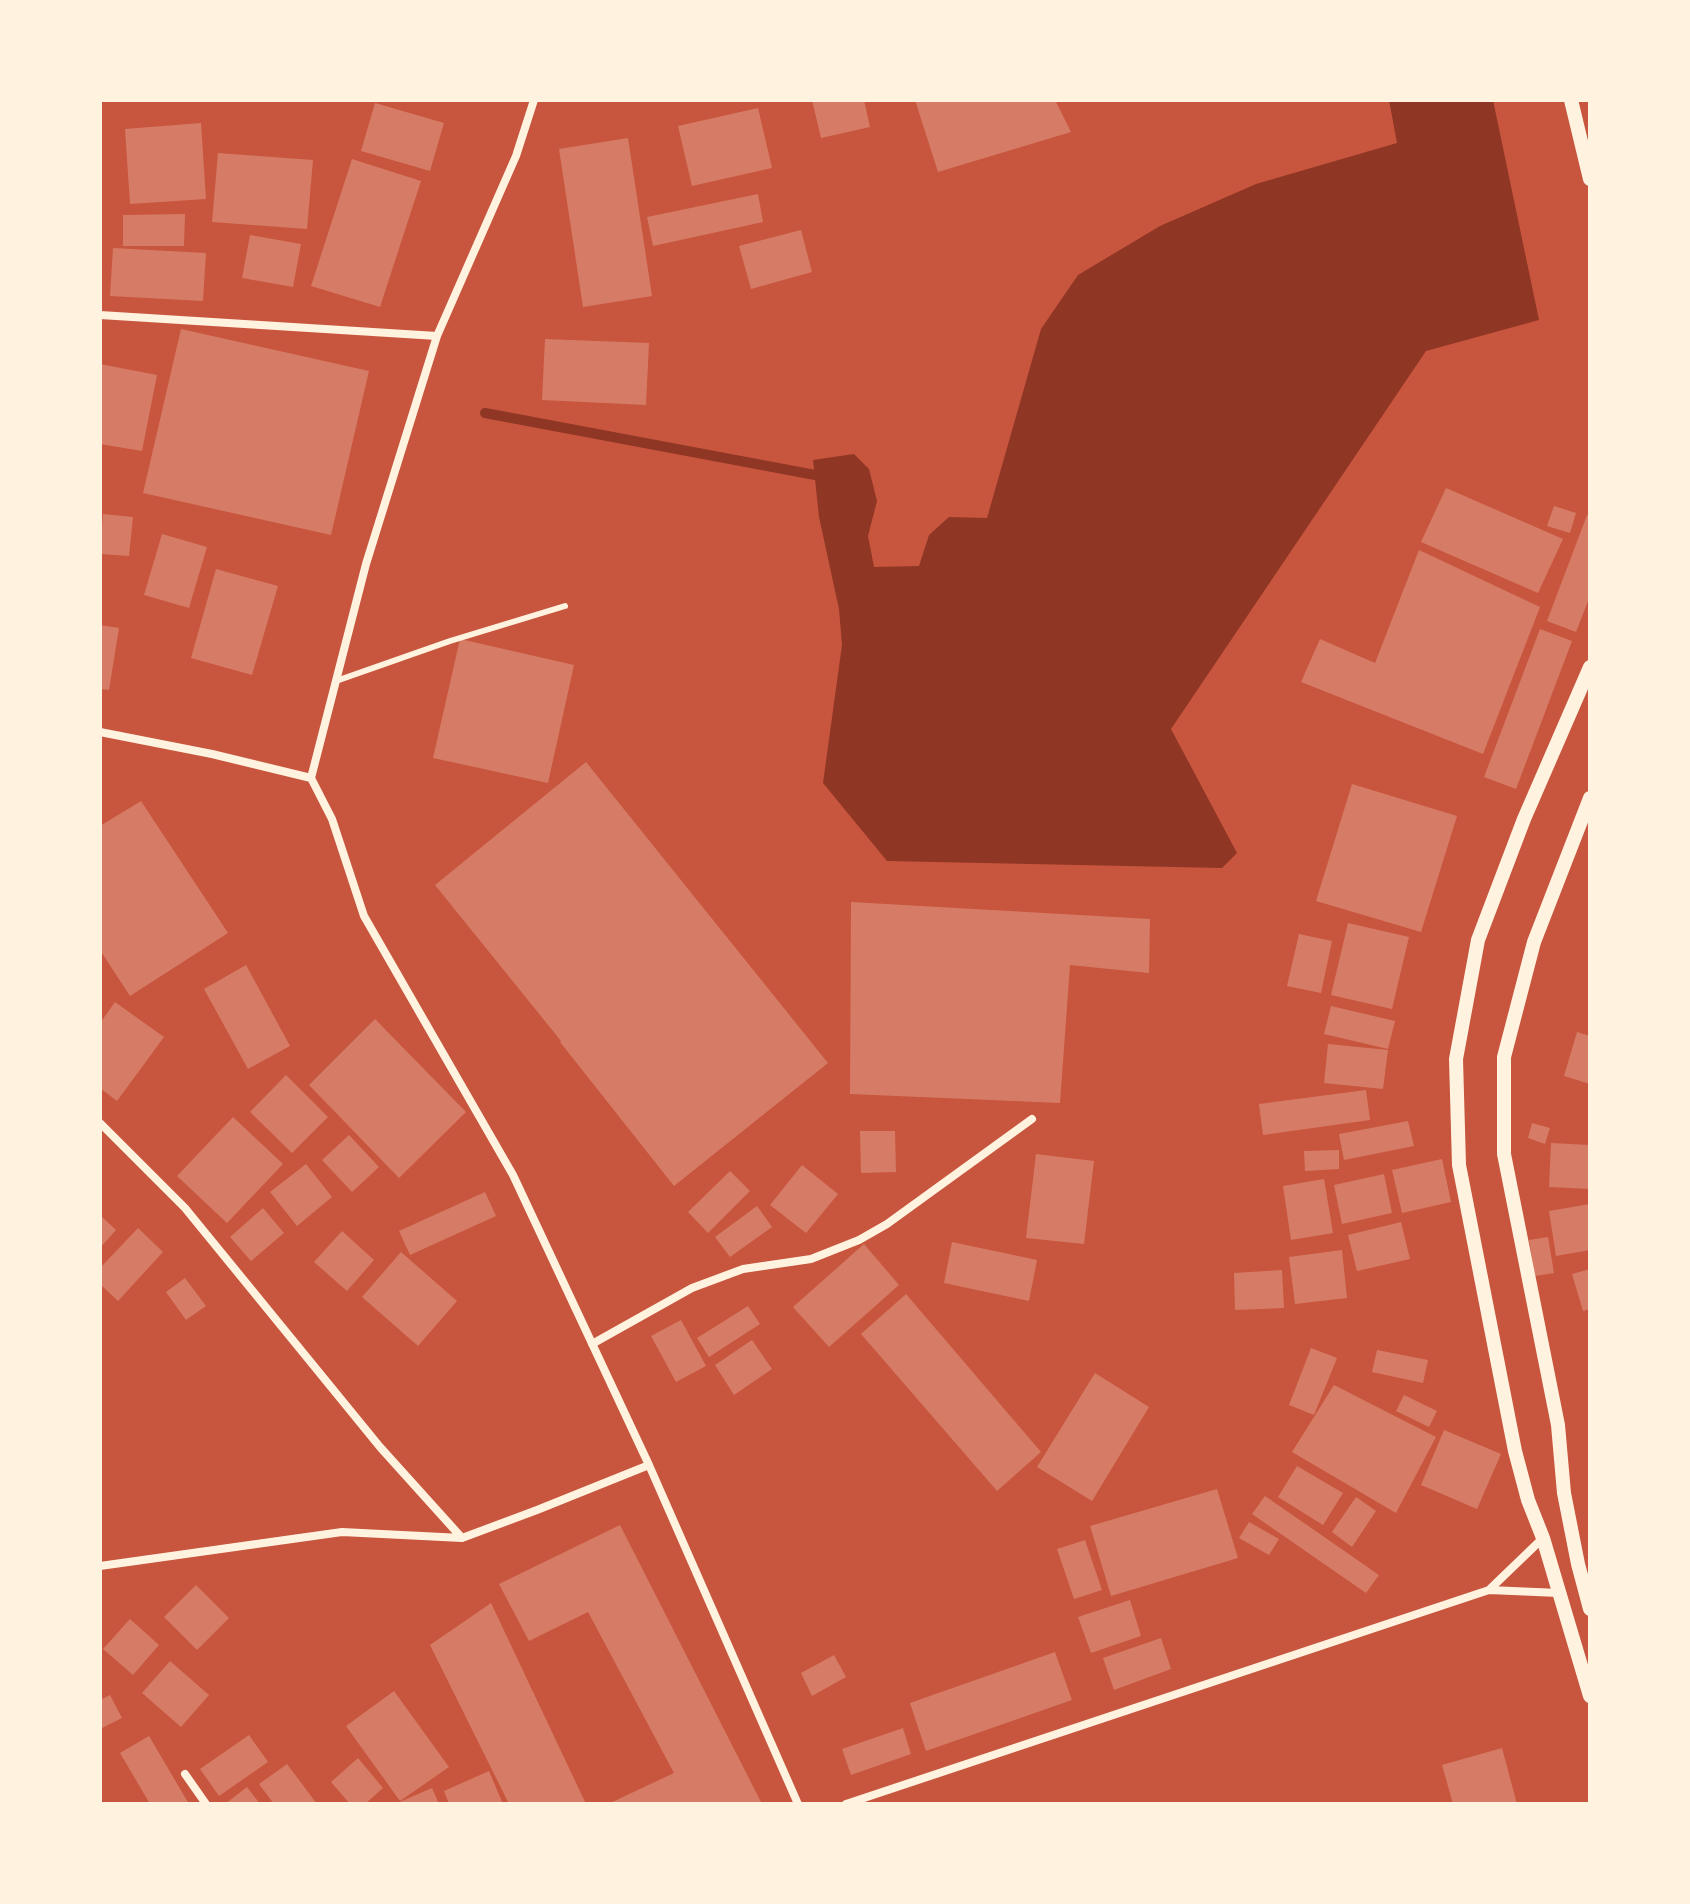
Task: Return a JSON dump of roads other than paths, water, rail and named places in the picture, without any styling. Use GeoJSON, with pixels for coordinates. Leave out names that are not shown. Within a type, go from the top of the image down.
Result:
{"type":"FeatureCollection","features":[{"type":"Feature","properties":{"kind":"street"},"geometry":{"type":"LineString","coordinates":[[534,100],[516,156],[437,336],[366,564],[311,778],[332,819],[364,916],[513,1175],[649,1465],[798,1804]]}},
{"type":"Feature","properties":{"kind":"street"},"geometry":{"type":"LineString","coordinates":[[1571,100],[1590,179]]}},
{"type":"Feature","properties":{"kind":"street"},"geometry":{"type":"LineString","coordinates":[[100,315],[437,336]]}},
{"type":"Feature","properties":{"kind":"street"},"geometry":{"type":"LineString","coordinates":[[1590,667],[1524,819],[1478,940],[1456,1059],[1459,1165],[1515,1451],[1590,1696]]}},
{"type":"Feature","properties":{"kind":"street"},"geometry":{"type":"LineString","coordinates":[[100,732],[311,778]]}},
{"type":"Feature","properties":{"kind":"street"},"geometry":{"type":"LineString","coordinates":[[1590,798],[1534,942],[1504,1057],[1504,1154],[1558,1425],[1564,1493],[1590,1609]]}},
{"type":"Feature","properties":{"kind":"street"},"geometry":{"type":"LineString","coordinates":[[592,1344],[692,1288],[743,1269],[811,1259],[859,1240],[887,1224],[1032,1119]]}},
{"type":"Feature","properties":{"kind":"street"},"geometry":{"type":"LineString","coordinates":[[100,1123],[185,1208],[380,1447],[462,1538]]}},
{"type":"Feature","properties":{"kind":"street"},"geometry":{"type":"LineString","coordinates":[[100,1566],[342,1532],[462,1538],[649,1465]]}},
{"type":"Feature","properties":{"kind":"street"},"geometry":{"type":"LineString","coordinates":[[1489,1590],[1543,1538]]}},
{"type":"Feature","properties":{"kind":"street"},"geometry":{"type":"LineString","coordinates":[[846,1804],[1489,1590],[1559,1593]]}},
{"type":"Feature","properties":{"kind":"street"},"geometry":{"type":"LineString","coordinates":[[185,1774],[206,1804]]}},
{"type":"Feature","properties":{"kind":"lane"},"geometry":{"type":"LineString","coordinates":[[336,681],[450,641],[565,606]]}},
{"type":"Feature","properties":{"kind":"waterway"},"geometry":{"type":"LineString","coordinates":[[485,413],[815,475]]}}]}
